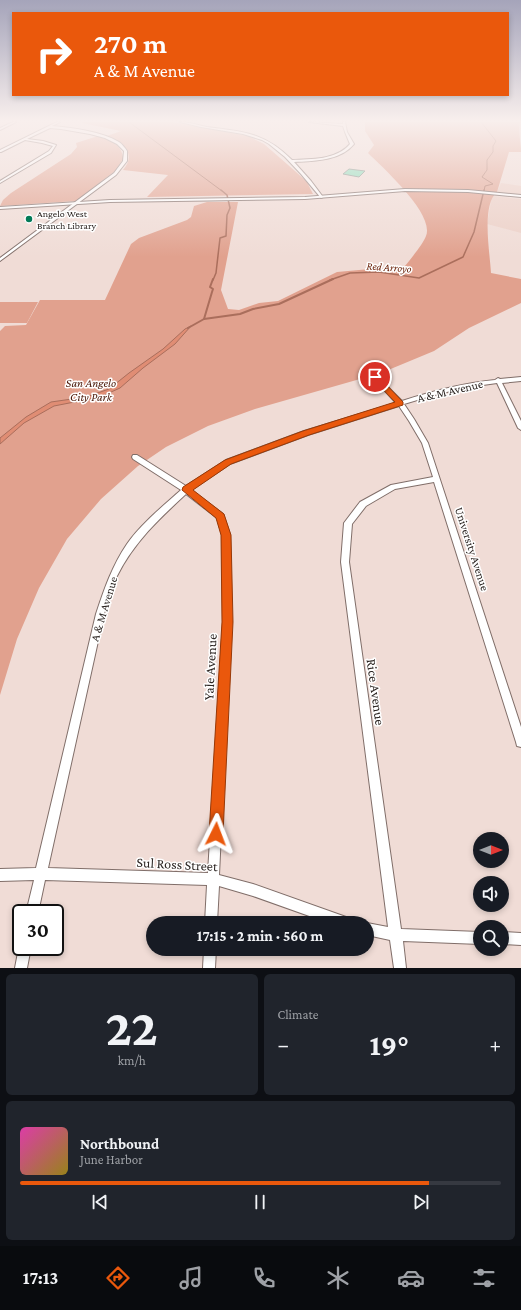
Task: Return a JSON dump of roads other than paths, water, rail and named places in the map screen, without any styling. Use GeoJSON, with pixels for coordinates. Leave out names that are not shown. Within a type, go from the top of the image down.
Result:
{"type":"FeatureCollection","features":[{"type":"Feature","properties":{"kind":"street"},"geometry":{"type":"LineString","coordinates":[[0,182],[25,167]]}},
{"type":"Feature","properties":{"kind":"street"},"geometry":{"type":"LineString","coordinates":[[0,260],[77,203],[121,167]]}},
{"type":"Feature","properties":{"kind":"street"},"geometry":{"type":"LineString","coordinates":[[296,167],[310,180],[321,197]]}},
{"type":"Feature","properties":{"kind":"street"},"geometry":{"type":"LineString","coordinates":[[0,208],[77,203],[321,197],[405,190],[468,191],[521,196]]}},
{"type":"Feature","properties":{"kind":"street","name":"University Avenue"},"geometry":{"type":"LineString","coordinates":[[375,377],[400,403],[425,443],[438,479],[521,742]]}},
{"type":"Feature","properties":{"kind":"street","name":"A & M Avenue"},"geometry":{"type":"LineString","coordinates":[[34,904],[39,874],[100,614],[113,576],[130,546],[154,519],[186,490],[228,462],[306,433],[440,391],[498,380],[521,379]]}},
{"type":"Feature","properties":{"kind":"street"},"geometry":{"type":"LineString","coordinates":[[498,380],[521,428]]}},
{"type":"Feature","properties":{"kind":"street","name":"Yale Avenue"},"geometry":{"type":"LineString","coordinates":[[135,457],[186,490],[220,516],[226,535],[227,622],[211,916]]}},
{"type":"Feature","properties":{"kind":"street","name":"Rice Avenue"},"geometry":{"type":"LineString","coordinates":[[400,968],[345,562],[348,523],[363,504],[393,487],[438,479]]}},
{"type":"Feature","properties":{"kind":"street","name":"Sul Ross Street"},"geometry":{"type":"LineString","coordinates":[[0,875],[39,874],[213,879],[253,890],[326,916]]}},
{"type":"Feature","properties":{"kind":"street"},"geometry":{"type":"LineString","coordinates":[[374,930],[395,935],[473,938]]}},
{"type":"Feature","properties":{"kind":"street"},"geometry":{"type":"LineString","coordinates":[[509,938],[521,939]]}},
{"type":"Feature","properties":{"kind":"street"},"geometry":{"type":"LineString","coordinates":[[21,968],[23,956]]}},
{"type":"Feature","properties":{"kind":"street"},"geometry":{"type":"LineString","coordinates":[[209,968],[210,956]]}},
{"type":"Feature","properties":{"kind":"waterway","name":"Red Arroyo"},"geometry":{"type":"LineString","coordinates":[[190,167],[222,191]]}},
{"type":"Feature","properties":{"kind":"waterway","name":"Red Arroyo"},"geometry":{"type":"LineString","coordinates":[[484,191],[485,186],[493,184],[482,177],[487,170],[487,167]]}},
{"type":"Feature","properties":{"kind":"waterway","name":"Red Arroyo"},"geometry":{"type":"LineString","coordinates":[[213,280],[216,273],[220,238],[226,236],[227,215],[230,208],[227,195],[221,190]]}},
{"type":"Feature","properties":{"kind":"waterway","name":"Red Arroyo"},"geometry":{"type":"LineString","coordinates":[[330,280],[350,273],[379,272],[419,278],[463,257],[474,232],[484,190]]}},
{"type":"Feature","properties":{"kind":"waterway","name":"Red Arroyo"},"geometry":{"type":"LineString","coordinates":[[204,319],[213,289],[210,287],[213,279]]}},
{"type":"Feature","properties":{"kind":"waterway","name":"Red Arroyo"},"geometry":{"type":"LineString","coordinates":[[204,319],[240,314],[253,309],[279,304],[333,279]]}},
{"type":"Feature","properties":{"kind":"waterway","name":"Red Arroyo"},"geometry":{"type":"LineString","coordinates":[[188,328],[204,319]]}},
{"type":"Feature","properties":{"kind":"place","name":"Angelo West Branch Library"},"geometry":{"type":"Point","coordinates":[29,219]}},
{"type":"Feature","properties":{"kind":"park label","name":"San Angelo City Park"},"geometry":{"type":"Point","coordinates":[91,390]}}]}
